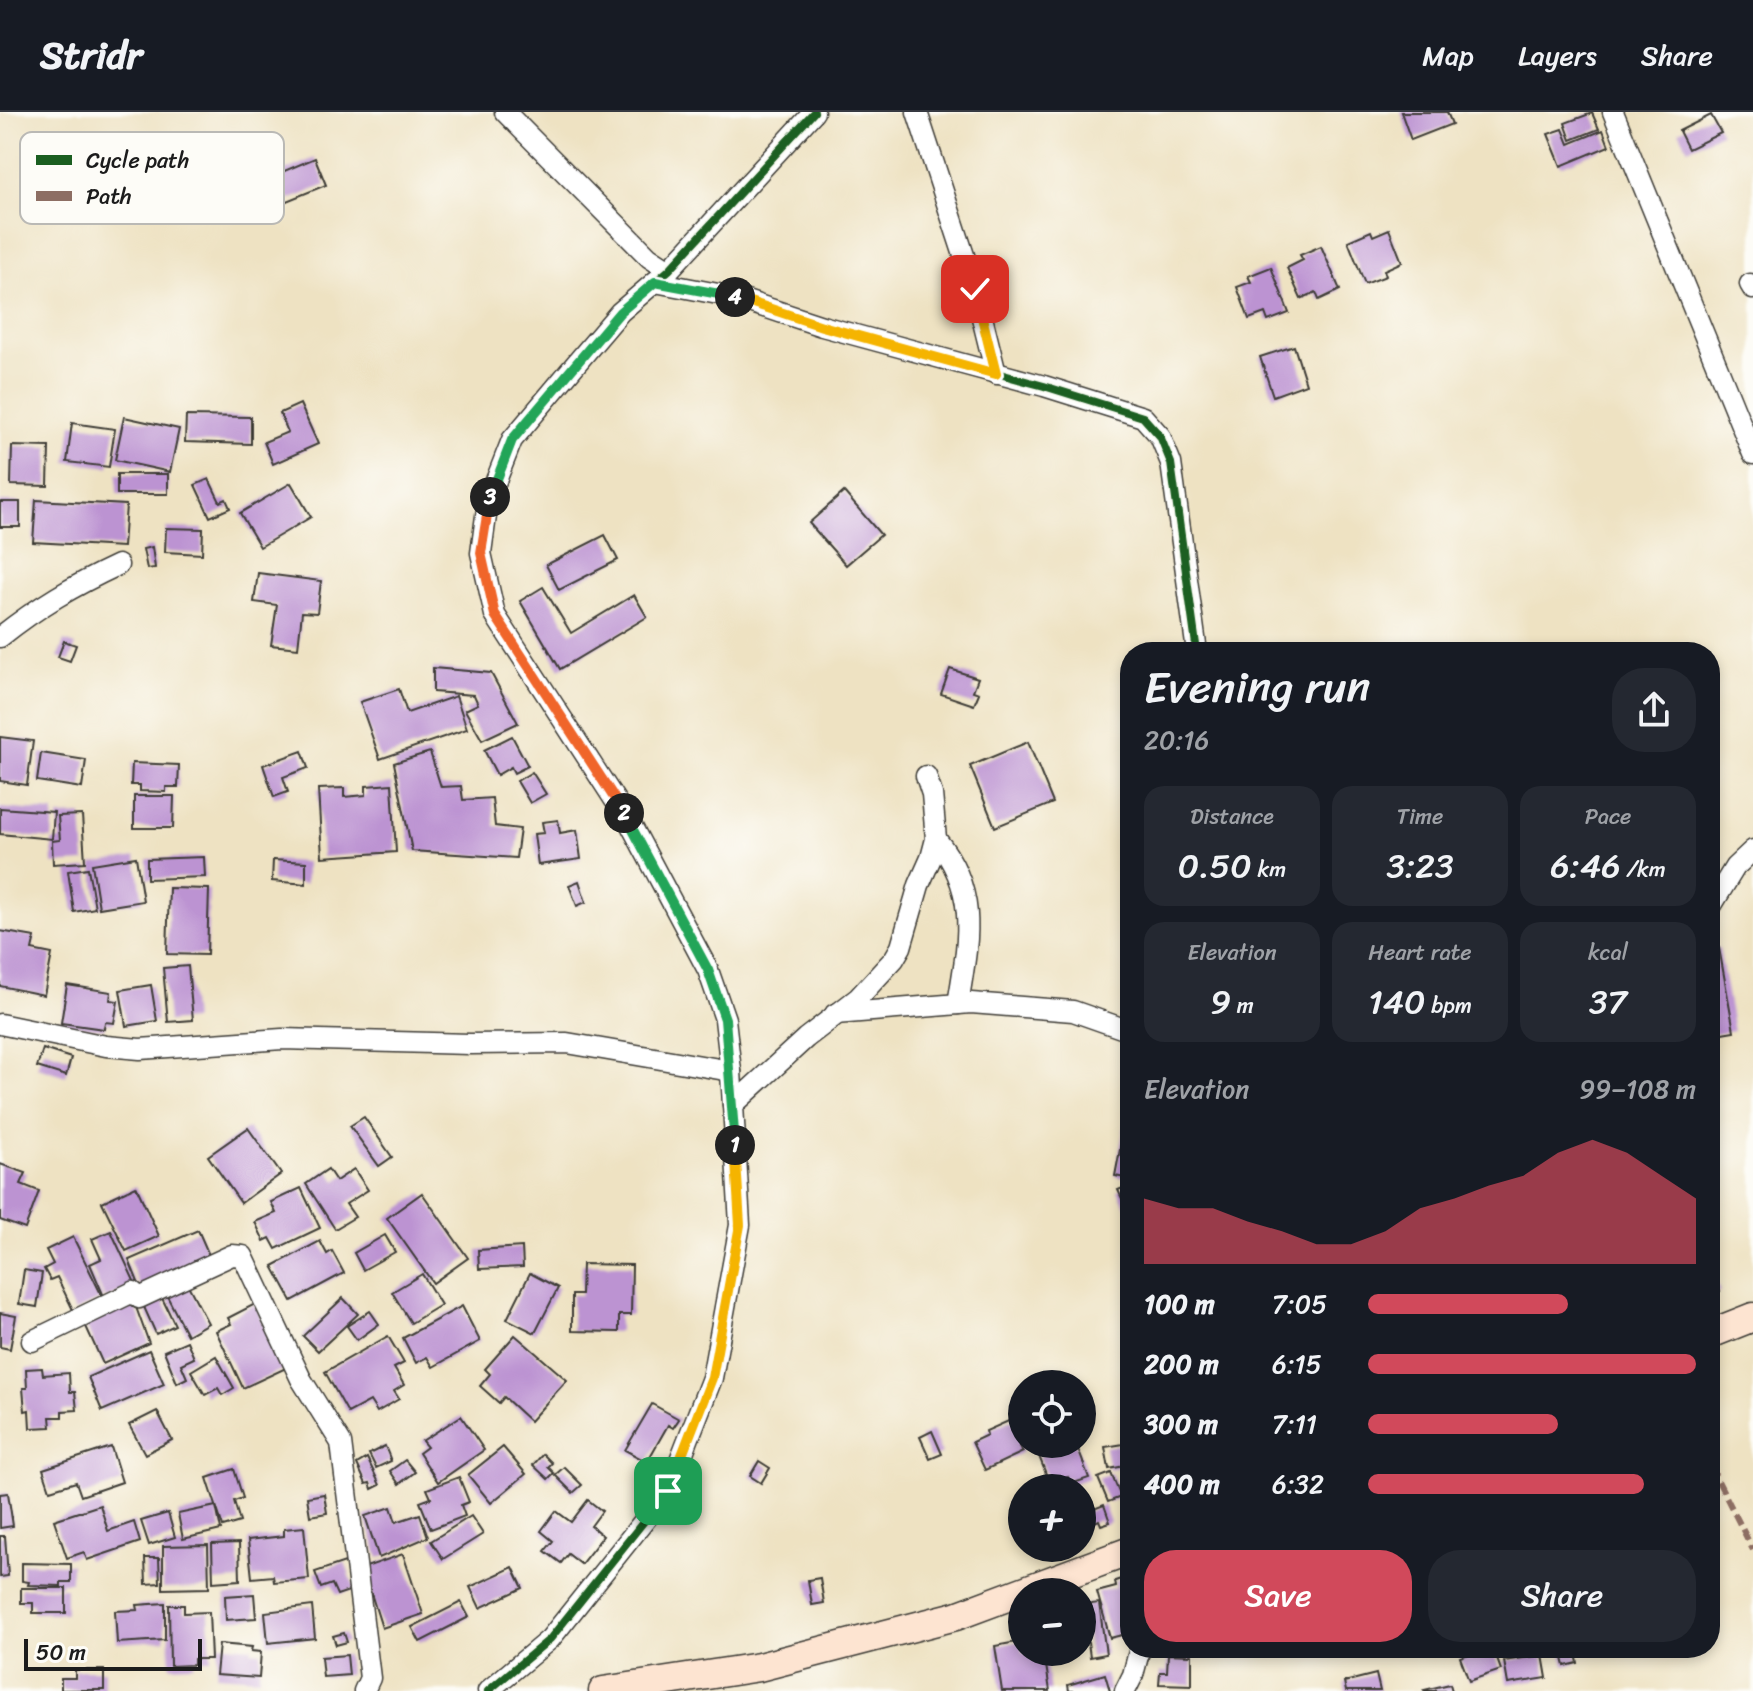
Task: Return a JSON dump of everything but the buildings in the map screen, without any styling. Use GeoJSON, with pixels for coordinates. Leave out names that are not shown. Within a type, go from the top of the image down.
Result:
{"type":"FeatureCollection","features":[{"type":"Feature","properties":{"kind":"street"},"geometry":{"type":"LineString","coordinates":[[505,112],[649,257],[662,276],[822,326],[1044,386],[1143,417],[1160,436],[1171,463],[1196,642]]}},
{"type":"Feature","properties":{"kind":"street"},"geometry":{"type":"LineString","coordinates":[[488,1691],[550,1639],[668,1491],[712,1378],[740,1225],[725,1019],[708,970],[631,825],[495,615],[481,553],[488,501],[512,440],[620,312],[662,276],[814,112]]}},
{"type":"Feature","properties":{"kind":"street"},"geometry":{"type":"LineString","coordinates":[[917,112],[975,289],[996,374]]}},
{"type":"Feature","properties":{"kind":"street"},"geometry":{"type":"LineString","coordinates":[[1613,112],[1753,454]]}},
{"type":"Feature","properties":{"kind":"street"},"geometry":{"type":"LineString","coordinates":[[0,637],[32,611],[66,590],[118,565]]}},
{"type":"Feature","properties":{"kind":"street"},"geometry":{"type":"LineString","coordinates":[[733,1105],[835,1014],[858,998],[894,959],[901,947],[936,839],[932,794],[926,776]]}},
{"type":"Feature","properties":{"kind":"street"},"geometry":{"type":"LineString","coordinates":[[936,839],[959,873],[968,913],[969,940],[958,1004]]}},
{"type":"Feature","properties":{"kind":"street"},"geometry":{"type":"LineString","coordinates":[[1720,892],[1735,867],[1753,850]]}},
{"type":"Feature","properties":{"kind":"street"},"geometry":{"type":"LineString","coordinates":[[835,1014],[958,1004],[1073,1011],[1120,1027]]}},
{"type":"Feature","properties":{"kind":"street"},"geometry":{"type":"LineString","coordinates":[[0,1024],[106,1046],[140,1049],[282,1039],[567,1043],[731,1071]]}},
{"type":"Feature","properties":{"kind":"street"},"geometry":{"type":"LineString","coordinates":[[32,1341],[133,1292],[139,1298],[232,1255],[243,1256],[301,1379],[341,1443],[370,1678],[364,1691]]}},
{"type":"Feature","properties":{"kind":"street"},"geometry":{"type":"LineString","coordinates":[[1720,1330],[1753,1317]]}},
{"type":"Feature","properties":{"kind":"street"},"geometry":{"type":"LineString","coordinates":[[603,1691],[759,1667],[956,1616],[1120,1555]]}},
{"type":"Feature","properties":{"kind":"street"},"geometry":{"type":"LineString","coordinates":[[1125,1691],[1137,1658]]}},
{"type":"Feature","properties":{"kind":"marked path"},"geometry":{"type":"LineString","coordinates":[[1720,1485],[1753,1550]]}},
{"type":"Feature","properties":{"kind":"cycle path"},"geometry":{"type":"LineString","coordinates":[[488,1691],[550,1639],[668,1491],[712,1378],[740,1225],[725,1019],[708,970],[631,825],[495,615],[481,553],[488,501],[512,440],[620,312],[669,270],[814,112]]}},
{"type":"Feature","properties":{"kind":"cycle path"},"geometry":{"type":"LineString","coordinates":[[655,282],[734,297],[822,326],[1044,386],[1143,417],[1160,436],[1171,463],[1196,642]]}},
{"type":"Feature","properties":{"kind":"route"},"geometry":{"type":"LineString","coordinates":[[668,1491],[712,1378],[740,1225],[725,1019],[708,970],[631,825],[495,615],[481,553],[488,501],[512,440],[620,312],[655,282],[734,297],[822,326],[996,374],[975,289]]}}]}
